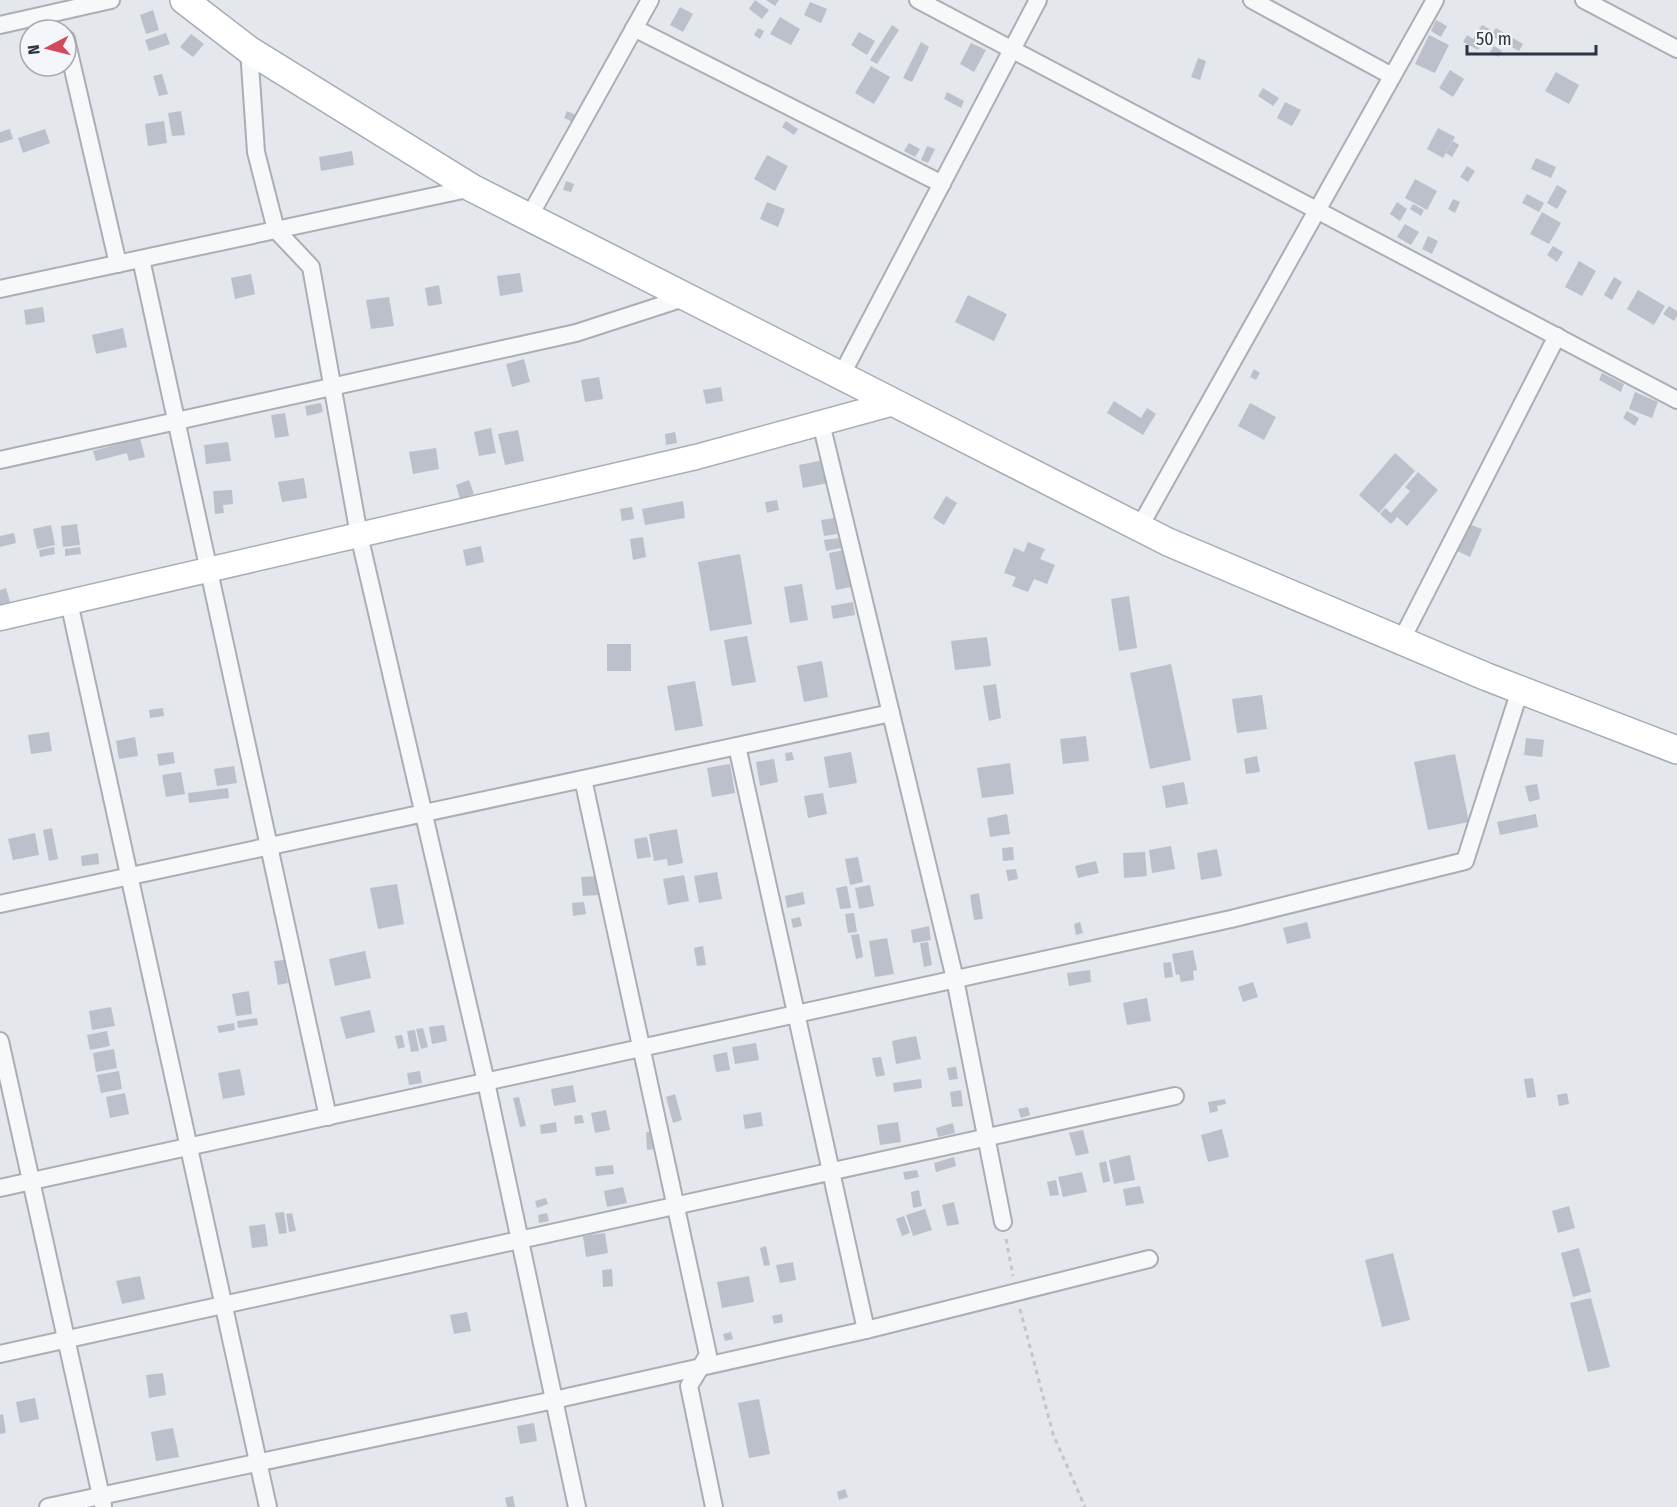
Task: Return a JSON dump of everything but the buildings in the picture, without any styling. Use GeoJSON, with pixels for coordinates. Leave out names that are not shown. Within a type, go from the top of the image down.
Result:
{"type":"FeatureCollection","features":[{"type":"Feature","properties":{"kind":"main road"},"geometry":{"type":"LineString","coordinates":[[184,0],[249,50],[472,188],[1168,543],[1520,690],[1677,750]]}},
{"type":"Feature","properties":{"kind":"street"},"geometry":{"type":"LineString","coordinates":[[0,25],[59,6],[111,0]]}},
{"type":"Feature","properties":{"kind":"street"},"geometry":{"type":"LineString","coordinates":[[529,217],[650,0]]}},
{"type":"Feature","properties":{"kind":"street"},"geometry":{"type":"LineString","coordinates":[[918,0],[1677,400]]}},
{"type":"Feature","properties":{"kind":"street"},"geometry":{"type":"LineString","coordinates":[[841,376],[1038,0]]}},
{"type":"Feature","properties":{"kind":"street"},"geometry":{"type":"LineString","coordinates":[[1252,0],[1392,76]]}},
{"type":"Feature","properties":{"kind":"street"},"geometry":{"type":"LineString","coordinates":[[1139,528],[1435,0]]}},
{"type":"Feature","properties":{"kind":"street"},"geometry":{"type":"LineString","coordinates":[[1584,0],[1677,49]]}},
{"type":"Feature","properties":{"kind":"street"},"geometry":{"type":"LineString","coordinates":[[634,28],[942,184]]}},
{"type":"Feature","properties":{"kind":"street"},"geometry":{"type":"LineString","coordinates":[[249,50],[256,152],[276,230],[311,267],[359,535],[486,1082],[577,1507]]}},
{"type":"Feature","properties":{"kind":"street"},"geometry":{"type":"LineString","coordinates":[[75,78],[118,264]]}},
{"type":"Feature","properties":{"kind":"street"},"geometry":{"type":"LineString","coordinates":[[0,289],[472,188]]}},
{"type":"Feature","properties":{"kind":"street"},"geometry":{"type":"LineString","coordinates":[[141,259],[328,1117]]}},
{"type":"Feature","properties":{"kind":"street"},"geometry":{"type":"LineString","coordinates":[[0,460],[576,333],[687,297]]}},
{"type":"Feature","properties":{"kind":"street"},"geometry":{"type":"LineString","coordinates":[[1401,641],[1557,336]]}},
{"type":"Feature","properties":{"kind":"street"},"geometry":{"type":"LineString","coordinates":[[0,618],[696,457],[894,403]]}},
{"type":"Feature","properties":{"kind":"street"},"geometry":{"type":"LineString","coordinates":[[820,423],[955,979],[1003,1222]]}},
{"type":"Feature","properties":{"kind":"street"},"geometry":{"type":"LineString","coordinates":[[69,602],[268,1507]]}},
{"type":"Feature","properties":{"kind":"street"},"geometry":{"type":"LineString","coordinates":[[0,1188],[1231,919],[1465,861],[1520,690]]}},
{"type":"Feature","properties":{"kind":"street"},"geometry":{"type":"LineString","coordinates":[[0,904],[891,713]]}},
{"type":"Feature","properties":{"kind":"street"},"geometry":{"type":"LineString","coordinates":[[737,746],[866,1330]]}},
{"type":"Feature","properties":{"kind":"street"},"geometry":{"type":"LineString","coordinates":[[583,779],[708,1355],[689,1386],[714,1507]]}},
{"type":"Feature","properties":{"kind":"street"},"geometry":{"type":"LineString","coordinates":[[0,1041],[102,1501]]}},
{"type":"Feature","properties":{"kind":"street"},"geometry":{"type":"LineString","coordinates":[[0,1354],[1175,1096]]}},
{"type":"Feature","properties":{"kind":"street"},"geometry":{"type":"LineString","coordinates":[[48,1507],[102,1501],[259,1462],[554,1400],[866,1330],[1149,1258]]}},
{"type":"Feature","properties":{"kind":"path"},"geometry":{"type":"LineString","coordinates":[[1003,1222],[1016,1292],[1053,1434],[1085,1507]]}}]}
